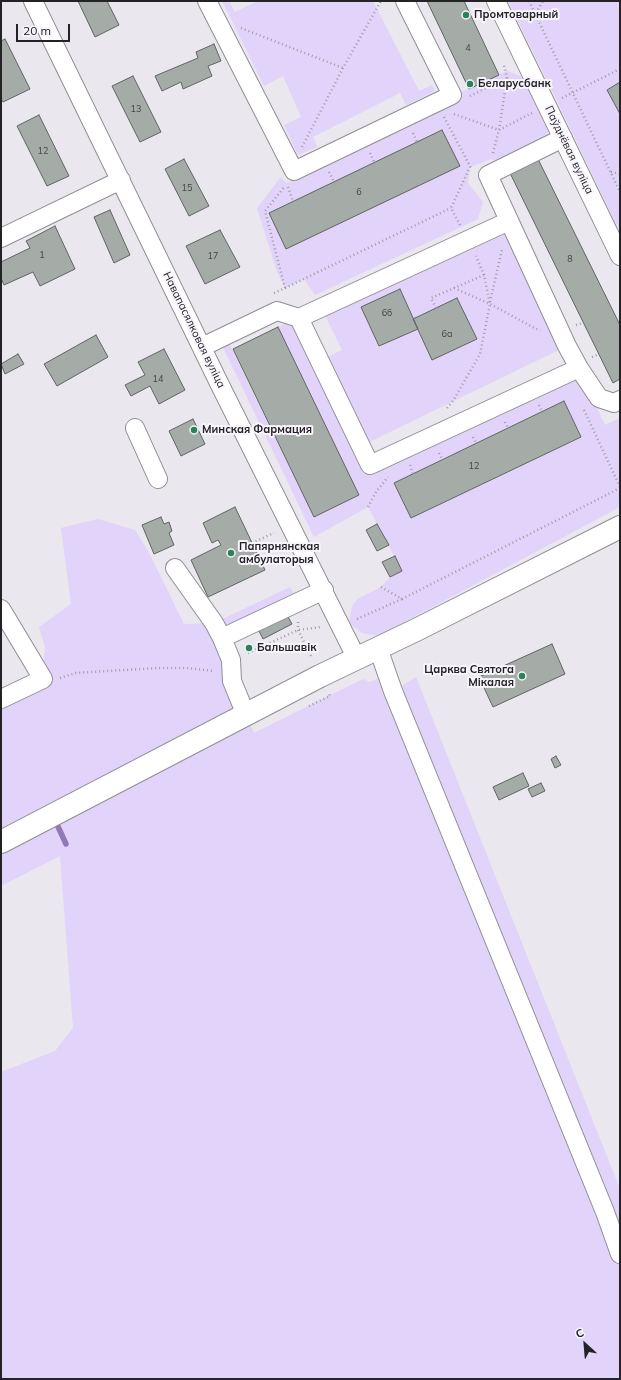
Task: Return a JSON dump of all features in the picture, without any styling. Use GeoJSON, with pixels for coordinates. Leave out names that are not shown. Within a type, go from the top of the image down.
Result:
{"type":"FeatureCollection","features":[{"type":"Feature","properties":{"kind":"main road"},"geometry":{"type":"LineString","coordinates":[[1,842],[320,676],[357,659],[620,527]]}},
{"type":"Feature","properties":{"kind":"street","name":"Навапасялковая вуліца"},"geometry":{"type":"LineString","coordinates":[[33,1],[202,347],[342,626],[357,659]]}},
{"type":"Feature","properties":{"kind":"street"},"geometry":{"type":"LineString","coordinates":[[208,1],[294,171],[439,106],[452,95],[405,1]]}},
{"type":"Feature","properties":{"kind":"street","name":"Паўднёвая вуліца"},"geometry":{"type":"LineString","coordinates":[[496,1],[620,256]]}},
{"type":"Feature","properties":{"kind":"street"},"geometry":{"type":"LineString","coordinates":[[563,138],[488,175],[567,346],[579,368],[599,398],[614,403],[620,400]]}},
{"type":"Feature","properties":{"kind":"street"},"geometry":{"type":"LineString","coordinates":[[1,238],[120,180]]}},
{"type":"Feature","properties":{"kind":"street"},"geometry":{"type":"LineString","coordinates":[[202,347],[277,311],[299,318],[509,221]]}},
{"type":"Feature","properties":{"kind":"street"},"geometry":{"type":"LineString","coordinates":[[299,318],[370,465],[579,368]]}},
{"type":"Feature","properties":{"kind":"street"},"geometry":{"type":"LineString","coordinates":[[135,428],[158,479]]}},
{"type":"Feature","properties":{"kind":"street"},"geometry":{"type":"LineString","coordinates":[[175,568],[214,623],[222,638],[238,657],[232,681],[246,715]]}},
{"type":"Feature","properties":{"kind":"street"},"geometry":{"type":"LineString","coordinates":[[222,638],[324,590]]}},
{"type":"Feature","properties":{"kind":"street"},"geometry":{"type":"LineString","coordinates":[[1,609],[43,679],[1,699]]}},
{"type":"Feature","properties":{"kind":"street"},"geometry":{"type":"LineString","coordinates":[[378,648],[393,691],[605,1212],[620,1254]]}},
{"type":"Feature","properties":{"kind":"path"},"geometry":{"type":"LineString","coordinates":[[529,1],[574,92],[620,192]]}},
{"type":"Feature","properties":{"kind":"path"},"geometry":{"type":"LineString","coordinates":[[535,13],[543,1]]}},
{"type":"Feature","properties":{"kind":"path"},"geometry":{"type":"LineString","coordinates":[[220,26],[235,26],[343,68]]}},
{"type":"Feature","properties":{"kind":"path"},"geometry":{"type":"LineString","coordinates":[[439,106],[470,167],[488,175],[499,130],[507,78],[504,65]]}},
{"type":"Feature","properties":{"kind":"path"},"geometry":{"type":"LineString","coordinates":[[574,92],[620,69]]}},
{"type":"Feature","properties":{"kind":"path"},"geometry":{"type":"LineString","coordinates":[[439,106],[499,130],[548,106]]}},
{"type":"Feature","properties":{"kind":"path"},"geometry":{"type":"LineString","coordinates":[[285,288],[451,208],[470,167]]}},
{"type":"Feature","properties":{"kind":"path"},"geometry":{"type":"LineString","coordinates":[[610,171],[620,174]]}},
{"type":"Feature","properties":{"kind":"path"},"geometry":{"type":"LineString","coordinates":[[287,183],[293,201]]}},
{"type":"Feature","properties":{"kind":"path"},"geometry":{"type":"LineString","coordinates":[[451,208],[468,239],[484,275],[490,304]]}},
{"type":"Feature","properties":{"kind":"path"},"geometry":{"type":"LineString","coordinates":[[443,413],[453,401],[480,354],[509,221]]}},
{"type":"Feature","properties":{"kind":"path"},"geometry":{"type":"LineString","coordinates":[[436,308],[431,298],[484,275]]}},
{"type":"Feature","properties":{"kind":"path"},"geometry":{"type":"LineString","coordinates":[[454,288],[490,304],[567,346]]}},
{"type":"Feature","properties":{"kind":"path"},"geometry":{"type":"LineString","coordinates":[[43,679],[50,681],[76,673],[158,668],[187,668],[215,671],[238,657],[298,630],[342,626],[402,598],[620,488],[582,405]]}},
{"type":"Feature","properties":{"kind":"path"},"geometry":{"type":"LineString","coordinates":[[472,434],[476,443]]}},
{"type":"Feature","properties":{"kind":"path"},"geometry":{"type":"LineString","coordinates":[[438,450],[442,459]]}},
{"type":"Feature","properties":{"kind":"path"},"geometry":{"type":"LineString","coordinates":[[410,464],[414,474]]}},
{"type":"Feature","properties":{"kind":"path"},"geometry":{"type":"LineString","coordinates":[[368,507],[376,492]]}},
{"type":"Feature","properties":{"kind":"path"},"geometry":{"type":"LineString","coordinates":[[252,543],[291,525]]}},
{"type":"Feature","properties":{"kind":"path"},"geometry":{"type":"LineString","coordinates":[[381,587],[402,598]]}},
{"type":"Feature","properties":{"kind":"path"},"geometry":{"type":"LineString","coordinates":[[292,605],[298,618],[298,630],[330,696],[308,706]]}},
{"type":"Feature","properties":{"kind":"shaded area"},"geometry":{"type":"Polygon","coordinates":[[[222,1],[229,1],[235,12],[258,1],[373,1],[419,91],[432,85],[435,91],[406,105],[400,93],[313,137],[317,147],[298,155],[284,125],[301,117],[283,76],[264,86],[222,1]]]}},
{"type":"Feature","properties":{"kind":"shaded area"},"geometry":{"type":"Polygon","coordinates":[[[508,1],[620,1],[620,232],[557,101],[508,1]]]}},
{"type":"Feature","properties":{"kind":"shaded area"},"geometry":{"type":"Polygon","coordinates":[[[507,71],[525,78],[549,130],[546,137],[500,161],[491,159],[470,167],[468,183],[483,202],[478,219],[315,295],[304,279],[285,288],[277,272],[257,208],[280,178],[287,183],[440,109],[452,95],[469,89],[507,71]]]}},
{"type":"Feature","properties":{"kind":"shaded area"},"geometry":{"type":"Polygon","coordinates":[[[510,232],[567,346],[361,446],[370,465],[579,368],[605,425],[620,418],[620,507],[378,636],[362,633],[349,623],[352,606],[359,598],[381,587],[390,577],[402,571],[368,507],[314,537],[219,339],[225,335],[314,517],[359,495],[278,327],[299,318],[319,361],[342,350],[325,315],[510,232]],[[564,401],[394,483],[411,518],[581,437],[564,401]]]}},
{"type":"Feature","properties":{"kind":"shaded area"},"geometry":{"type":"Polygon","coordinates":[[[98,519],[135,530],[149,553],[184,624],[214,623],[290,587],[298,602],[222,638],[246,715],[254,733],[363,679],[370,682],[388,674],[394,691],[416,677],[620,1189],[620,1379],[1,1379],[1,1072],[55,1051],[73,1028],[60,856],[1,886],[1,699],[43,679],[45,647],[39,627],[71,604],[61,528],[98,519]]]}},
{"type":"Feature","properties":{"kind":"building"},"geometry":{"type":"Polygon","coordinates":[[[78,1],[107,1],[119,25],[95,37],[78,1]]]}},
{"type":"Feature","properties":{"kind":"building"},"geometry":{"type":"Polygon","coordinates":[[[427,1],[464,1],[499,75],[469,89],[427,1]]]}},
{"type":"Feature","properties":{"kind":"building"},"geometry":{"type":"Polygon","coordinates":[[[5,39],[30,89],[3,102],[1,99],[1,41],[5,39]]]}},
{"type":"Feature","properties":{"kind":"building"},"geometry":{"type":"Polygon","coordinates":[[[214,44],[221,61],[208,66],[212,76],[183,89],[181,82],[162,91],[155,76],[198,58],[196,52],[214,44]]]}},
{"type":"Feature","properties":{"kind":"building"},"geometry":{"type":"Polygon","coordinates":[[[133,76],[161,132],[140,142],[112,86],[133,76]]]}},
{"type":"Feature","properties":{"kind":"building"},"geometry":{"type":"Polygon","coordinates":[[[620,82],[620,114],[607,90],[620,82]]]}},
{"type":"Feature","properties":{"kind":"building"},"geometry":{"type":"Polygon","coordinates":[[[39,115],[69,176],[47,186],[17,126],[39,115]]]}},
{"type":"Feature","properties":{"kind":"building"},"geometry":{"type":"Polygon","coordinates":[[[442,130],[460,166],[286,249],[269,213],[442,130]]]}},
{"type":"Feature","properties":{"kind":"building"},"geometry":{"type":"Polygon","coordinates":[[[537,157],[620,325],[620,379],[613,383],[509,171],[537,157]]]}},
{"type":"Feature","properties":{"kind":"building"},"geometry":{"type":"Polygon","coordinates":[[[184,159],[209,206],[189,216],[165,169],[184,159]]]}},
{"type":"Feature","properties":{"kind":"building"},"geometry":{"type":"Polygon","coordinates":[[[110,210],[130,255],[114,263],[94,217],[110,210]]]}},
{"type":"Feature","properties":{"kind":"building"},"geometry":{"type":"Polygon","coordinates":[[[55,226],[75,269],[40,286],[33,272],[4,285],[1,278],[1,262],[30,248],[26,241],[55,226]]]}},
{"type":"Feature","properties":{"kind":"building"},"geometry":{"type":"Polygon","coordinates":[[[220,230],[240,267],[205,284],[186,246],[220,230]]]}},
{"type":"Feature","properties":{"kind":"building"},"geometry":{"type":"Polygon","coordinates":[[[400,289],[418,329],[379,346],[361,307],[400,289]]]}},
{"type":"Feature","properties":{"kind":"building"},"geometry":{"type":"Polygon","coordinates":[[[457,298],[477,339],[432,360],[413,319],[457,298]]]}},
{"type":"Feature","properties":{"kind":"building"},"geometry":{"type":"Polygon","coordinates":[[[278,327],[359,495],[314,517],[233,349],[278,327]]]}},
{"type":"Feature","properties":{"kind":"building"},"geometry":{"type":"Polygon","coordinates":[[[96,335],[108,357],[57,386],[44,364],[96,335]]]}},
{"type":"Feature","properties":{"kind":"building"},"geometry":{"type":"Polygon","coordinates":[[[164,349],[185,390],[159,404],[150,386],[131,396],[125,385],[145,375],[138,362],[164,349]]]}},
{"type":"Feature","properties":{"kind":"building"},"geometry":{"type":"Polygon","coordinates":[[[18,354],[24,364],[5,374],[1,364],[18,354]]]}},
{"type":"Feature","properties":{"kind":"building"},"geometry":{"type":"Polygon","coordinates":[[[564,401],[581,437],[411,518],[394,483],[564,401]]]}},
{"type":"Feature","properties":{"kind":"building"},"geometry":{"type":"Polygon","coordinates":[[[193,419],[205,444],[181,456],[169,431],[193,419]]]}},
{"type":"Feature","properties":{"kind":"building","name":"Папярнянская амбулаторыя"},"geometry":{"type":"Polygon","coordinates":[[[235,507],[265,570],[208,597],[191,560],[221,545],[218,540],[212,543],[203,523],[235,507]]]}},
{"type":"Feature","properties":{"kind":"building"},"geometry":{"type":"Polygon","coordinates":[[[161,517],[164,524],[169,522],[172,531],[169,533],[174,545],[154,554],[142,525],[161,517]]]}},
{"type":"Feature","properties":{"kind":"building"},"geometry":{"type":"Polygon","coordinates":[[[377,524],[389,545],[377,551],[366,530],[377,524]]]}},
{"type":"Feature","properties":{"kind":"building"},"geometry":{"type":"Polygon","coordinates":[[[395,556],[402,571],[390,577],[382,562],[395,556]]]}},
{"type":"Feature","properties":{"kind":"building"},"geometry":{"type":"Polygon","coordinates":[[[286,613],[292,624],[263,639],[257,627],[286,613]]]}},
{"type":"Feature","properties":{"kind":"building","name":"Царква Святога Мікалая"},"geometry":{"type":"Polygon","coordinates":[[[552,644],[565,674],[493,707],[479,677],[552,644]]]}},
{"type":"Feature","properties":{"kind":"building"},"geometry":{"type":"Polygon","coordinates":[[[556,756],[561,765],[555,768],[551,759],[556,756]]]}},
{"type":"Feature","properties":{"kind":"building"},"geometry":{"type":"Polygon","coordinates":[[[523,773],[529,786],[499,800],[493,787],[523,773]]]}},
{"type":"Feature","properties":{"kind":"building"},"geometry":{"type":"Polygon","coordinates":[[[541,783],[545,791],[532,797],[528,789],[541,783]]]}},
{"type":"Feature","properties":{"kind":"waterway"},"geometry":{"type":"LineString","coordinates":[[55,820],[66,844]]}},
{"type":"Feature","properties":{"kind":"place","name":"Промтоварный"},"geometry":{"type":"Point","coordinates":[466,15]}},
{"type":"Feature","properties":{"kind":"place","name":"Беларусбанк"},"geometry":{"type":"Point","coordinates":[470,84]}},
{"type":"Feature","properties":{"kind":"place","name":"Минская Фармация"},"geometry":{"type":"Point","coordinates":[194,430]}},
{"type":"Feature","properties":{"kind":"place","name":"Папярнянская амбулаторыя"},"geometry":{"type":"Point","coordinates":[231,553]}},
{"type":"Feature","properties":{"kind":"place","name":"Бальшавік"},"geometry":{"type":"Point","coordinates":[249,648]}},
{"type":"Feature","properties":{"kind":"place","name":"Царква Святога Мікалая"},"geometry":{"type":"Point","coordinates":[522,676]}}]}
